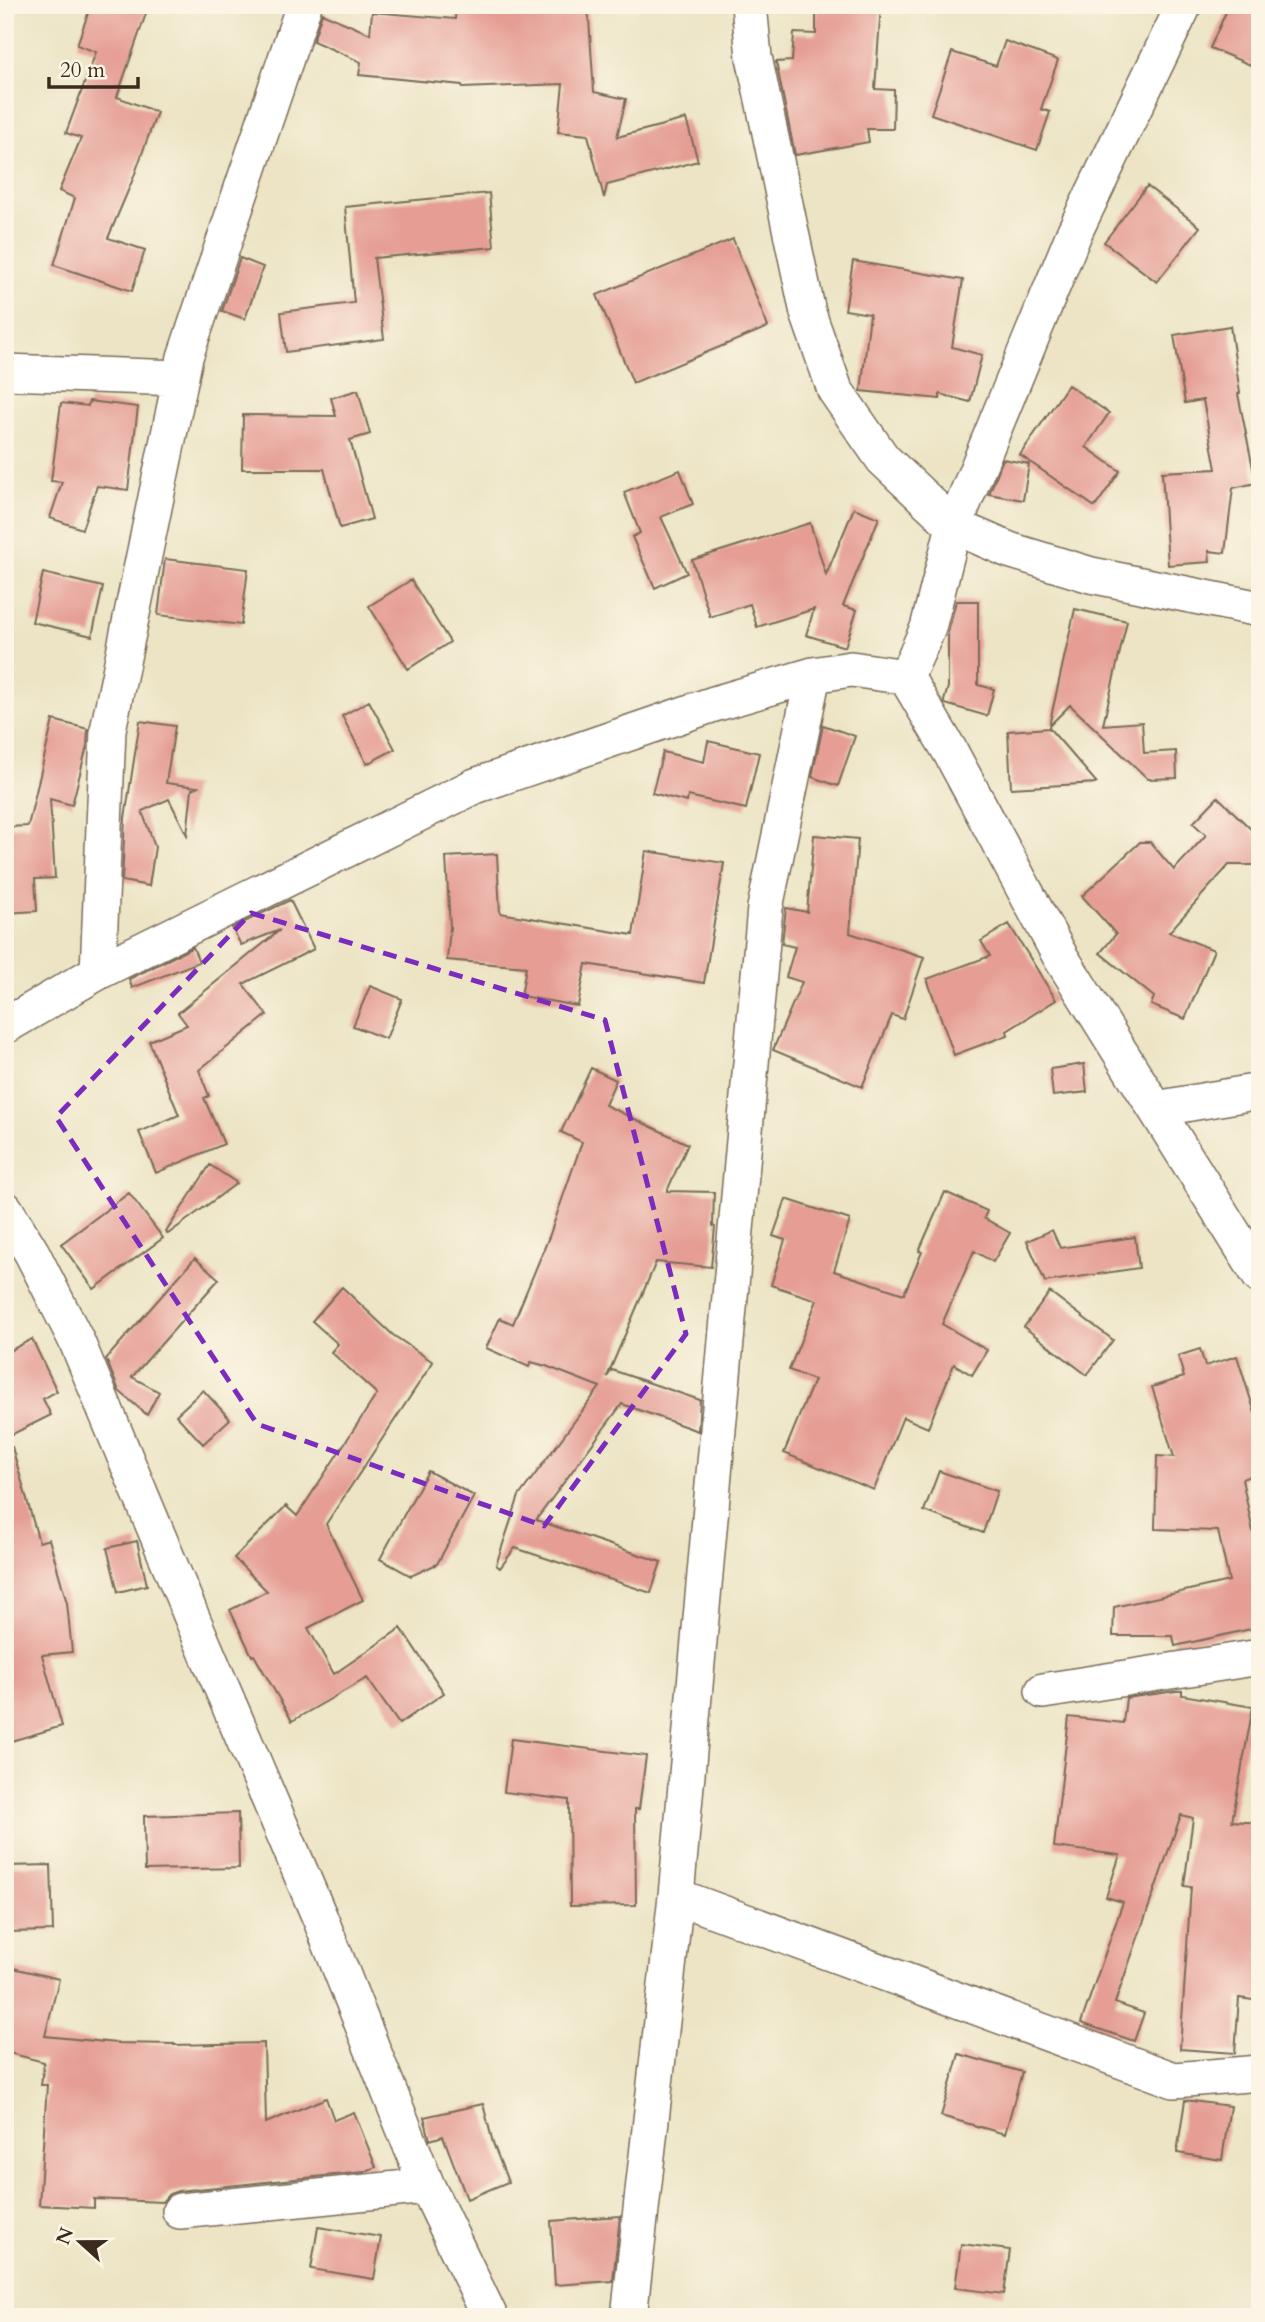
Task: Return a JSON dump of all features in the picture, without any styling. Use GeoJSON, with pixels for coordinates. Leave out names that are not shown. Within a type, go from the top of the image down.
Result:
{"type":"FeatureCollection","features":[{"type":"Feature","properties":{"kind":"street"},"geometry":{"type":"LineString","coordinates":[[98,972],[108,730],[181,378],[304,5]]}},
{"type":"Feature","properties":{"kind":"street"},"geometry":{"type":"LineString","coordinates":[[749,5],[754,57],[807,313],[835,390],[883,459],[954,526],[1009,550],[1091,576],[1260,609]]}},
{"type":"Feature","properties":{"kind":"street"},"geometry":{"type":"LineString","coordinates":[[906,677],[928,628],[954,526],[1075,231],[1184,5]]}},
{"type":"Feature","properties":{"kind":"street"},"geometry":{"type":"LineString","coordinates":[[5,372],[181,378]]}},
{"type":"Feature","properties":{"kind":"street"},"geometry":{"type":"LineString","coordinates":[[5,1026],[98,972],[475,786],[715,704],[813,675],[851,669],[906,677]]}},
{"type":"Feature","properties":{"kind":"street"},"geometry":{"type":"LineString","coordinates":[[629,2317],[676,1896],[765,908],[813,675]]}},
{"type":"Feature","properties":{"kind":"street"},"geometry":{"type":"LineString","coordinates":[[906,677],[951,753],[1060,956],[1260,1276]]}},
{"type":"Feature","properties":{"kind":"street"},"geometry":{"type":"LineString","coordinates":[[1156,1109],[1260,1090]]}},
{"type":"Feature","properties":{"kind":"street"},"geometry":{"type":"LineString","coordinates":[[5,1209],[32,1253],[77,1342],[320,1918],[427,2186],[490,2317]]}},
{"type":"Feature","properties":{"kind":"street"},"geometry":{"type":"LineString","coordinates":[[1043,1691],[1260,1657]]}},
{"type":"Feature","properties":{"kind":"street"},"geometry":{"type":"LineString","coordinates":[[676,1896],[1174,2080],[1260,2073]]}},
{"type":"Feature","properties":{"kind":"street"},"geometry":{"type":"LineString","coordinates":[[180,2211],[427,2186]]}},
{"type":"Feature","properties":{"kind":"highlighted area"},"geometry":{"type":"Polygon","coordinates":[[[251,913],[605,1020],[686,1334],[544,1526],[257,1424],[56,1117],[251,913]]]}},
{"type":"Feature","properties":{"kind":"building"},"geometry":{"type":"Polygon","coordinates":[[[91,5],[149,5],[117,97],[157,112],[108,238],[145,250],[132,291],[54,265],[75,198],[59,191],[81,138],[66,133],[96,52],[77,45],[91,5]]]}},
{"type":"Feature","properties":{"kind":"building"},"geometry":{"type":"Polygon","coordinates":[[[456,5],[588,5],[594,92],[626,99],[617,137],[686,119],[698,161],[607,185],[604,198],[588,135],[558,132],[563,84],[463,88],[462,85],[359,75],[361,62],[313,41],[322,13],[370,34],[372,12],[455,19],[456,5]]]}},
{"type":"Feature","properties":{"kind":"building"},"geometry":{"type":"Polygon","coordinates":[[[816,5],[881,5],[875,89],[894,90],[893,129],[867,129],[869,142],[795,155],[776,62],[792,61],[794,33],[816,34],[816,5]]]}},
{"type":"Feature","properties":{"kind":"building"},"geometry":{"type":"Polygon","coordinates":[[[1229,5],[1250,5],[1260,9],[1260,69],[1210,48],[1229,5]]]}},
{"type":"Feature","properties":{"kind":"building"},"geometry":{"type":"Polygon","coordinates":[[[1005,41],[1058,60],[1041,109],[1050,112],[1037,150],[931,114],[952,52],[996,66],[1005,41]]]}},
{"type":"Feature","properties":{"kind":"building"},"geometry":{"type":"Polygon","coordinates":[[[1147,186],[1200,227],[1157,282],[1104,242],[1147,186]]]}},
{"type":"Feature","properties":{"kind":"building"},"geometry":{"type":"Polygon","coordinates":[[[489,193],[494,247],[374,258],[384,339],[286,352],[281,312],[354,303],[345,207],[489,193]]]}},
{"type":"Feature","properties":{"kind":"building"},"geometry":{"type":"Polygon","coordinates":[[[733,239],[768,327],[633,383],[597,295],[733,239]]]}},
{"type":"Feature","properties":{"kind":"building"},"geometry":{"type":"Polygon","coordinates":[[[240,258],[263,267],[245,319],[222,311],[240,258]]]}},
{"type":"Feature","properties":{"kind":"building"},"geometry":{"type":"Polygon","coordinates":[[[853,261],[963,280],[952,347],[982,355],[970,402],[940,394],[940,399],[861,391],[870,314],[845,310],[853,261]]]}},
{"type":"Feature","properties":{"kind":"building"},"geometry":{"type":"Polygon","coordinates":[[[1230,326],[1240,393],[1238,394],[1256,483],[1233,488],[1225,553],[1209,551],[1210,562],[1168,565],[1162,472],[1216,469],[1203,400],[1185,403],[1174,335],[1230,326]]]}},
{"type":"Feature","properties":{"kind":"building"},"geometry":{"type":"Polygon","coordinates":[[[1068,385],[1109,413],[1086,447],[1120,471],[1095,507],[1020,455],[1068,385]]]}},
{"type":"Feature","properties":{"kind":"building"},"geometry":{"type":"Polygon","coordinates":[[[358,390],[370,434],[350,440],[372,519],[340,528],[324,469],[242,469],[243,415],[336,416],[331,398],[358,390]]]}},
{"type":"Feature","properties":{"kind":"building"},"geometry":{"type":"Polygon","coordinates":[[[89,401],[138,407],[128,490],[97,486],[82,529],[50,518],[62,482],[51,481],[61,403],[88,406],[89,401]]]}},
{"type":"Feature","properties":{"kind":"building"},"geometry":{"type":"Polygon","coordinates":[[[1003,459],[1029,464],[1023,500],[989,494],[1003,459]]]}},
{"type":"Feature","properties":{"kind":"building"},"geometry":{"type":"Polygon","coordinates":[[[680,470],[693,504],[661,517],[687,573],[655,588],[632,537],[640,533],[624,492],[680,470]]]}},
{"type":"Feature","properties":{"kind":"building"},"geometry":{"type":"Polygon","coordinates":[[[854,508],[879,518],[843,606],[857,610],[845,647],[806,635],[814,609],[757,627],[750,604],[710,617],[692,560],[810,523],[826,575],[854,508]]]}},
{"type":"Feature","properties":{"kind":"building"},"geometry":{"type":"Polygon","coordinates":[[[165,559],[248,569],[241,625],[158,615],[165,559]]]}},
{"type":"Feature","properties":{"kind":"building"},"geometry":{"type":"Polygon","coordinates":[[[43,573],[103,587],[92,636],[32,622],[43,573]]]}},
{"type":"Feature","properties":{"kind":"building"},"geometry":{"type":"Polygon","coordinates":[[[411,580],[450,642],[408,669],[369,606],[411,580]]]}},
{"type":"Feature","properties":{"kind":"building"},"geometry":{"type":"Polygon","coordinates":[[[956,601],[978,601],[978,685],[994,689],[987,716],[945,704],[944,701],[948,687],[948,632],[956,601]]]}},
{"type":"Feature","properties":{"kind":"building"},"geometry":{"type":"Polygon","coordinates":[[[1075,609],[1127,621],[1103,725],[1142,722],[1144,753],[1176,751],[1177,778],[1148,779],[1070,705],[1049,726],[1075,609]]]}},
{"type":"Feature","properties":{"kind":"building"},"geometry":{"type":"Polygon","coordinates":[[[369,701],[395,749],[367,764],[342,716],[369,701]]]}},
{"type":"Feature","properties":{"kind":"building"},"geometry":{"type":"Polygon","coordinates":[[[53,720],[88,729],[87,746],[72,805],[50,799],[55,878],[35,879],[37,911],[5,913],[5,827],[28,826],[53,720]]]}},
{"type":"Feature","properties":{"kind":"building"},"geometry":{"type":"Polygon","coordinates":[[[140,721],[175,726],[166,783],[197,787],[192,789],[187,835],[169,799],[142,811],[155,847],[149,886],[122,881],[125,818],[140,721]]]}},
{"type":"Feature","properties":{"kind":"building"},"geometry":{"type":"Polygon","coordinates":[[[823,725],[855,736],[838,786],[812,777],[823,725]]]}},
{"type":"Feature","properties":{"kind":"building"},"geometry":{"type":"Polygon","coordinates":[[[1049,728],[1097,783],[1011,788],[1008,731],[1049,728]]]}},
{"type":"Feature","properties":{"kind":"building"},"geometry":{"type":"Polygon","coordinates":[[[708,741],[759,753],[746,809],[688,796],[687,802],[652,793],[663,752],[704,762],[708,741]]]}},
{"type":"Feature","properties":{"kind":"building"},"geometry":{"type":"Polygon","coordinates":[[[1218,797],[1260,838],[1260,865],[1229,865],[1169,932],[1214,950],[1185,1019],[1151,1005],[1154,997],[1100,953],[1116,934],[1082,896],[1140,842],[1150,842],[1174,870],[1206,835],[1193,823],[1218,797]]]}},
{"type":"Feature","properties":{"kind":"building"},"geometry":{"type":"Polygon","coordinates":[[[814,835],[858,839],[850,933],[924,957],[903,1019],[892,1015],[862,1087],[773,1050],[802,982],[786,977],[795,947],[782,944],[786,908],[807,912],[814,835]]]}},
{"type":"Feature","properties":{"kind":"building"},"geometry":{"type":"Polygon","coordinates":[[[646,851],[724,863],[704,983],[586,964],[578,1006],[521,996],[526,967],[447,960],[450,927],[446,857],[497,854],[500,913],[633,935],[646,851]]]}},
{"type":"Feature","properties":{"kind":"building"},"geometry":{"type":"Polygon","coordinates":[[[290,900],[314,949],[243,984],[267,1015],[199,1070],[209,1096],[204,1098],[224,1144],[156,1173],[139,1132],[179,1115],[149,1041],[187,1025],[178,1013],[280,930],[241,945],[232,928],[290,900]]]}},
{"type":"Feature","properties":{"kind":"building"},"geometry":{"type":"Polygon","coordinates":[[[1009,924],[1056,1000],[1007,1031],[1008,1035],[954,1055],[927,979],[990,956],[981,941],[1009,924]]]}},
{"type":"Feature","properties":{"kind":"building"},"geometry":{"type":"Polygon","coordinates":[[[193,947],[199,962],[132,988],[129,979],[193,947]]]}},
{"type":"Feature","properties":{"kind":"building"},"geometry":{"type":"Polygon","coordinates":[[[370,986],[402,999],[386,1039],[353,1026],[370,986]]]}},
{"type":"Feature","properties":{"kind":"building"},"geometry":{"type":"Polygon","coordinates":[[[1084,1064],[1087,1092],[1053,1096],[1050,1069],[1084,1064]]]}},
{"type":"Feature","properties":{"kind":"building"},"geometry":{"type":"Polygon","coordinates":[[[591,1068],[616,1080],[605,1105],[688,1144],[667,1191],[714,1192],[715,1227],[711,1267],[656,1262],[607,1377],[612,1370],[700,1400],[698,1431],[622,1404],[536,1520],[661,1562],[651,1593],[515,1548],[500,1568],[496,1565],[519,1496],[600,1387],[546,1366],[531,1362],[529,1367],[486,1348],[500,1318],[513,1324],[549,1237],[582,1142],[561,1132],[591,1068]]]}},
{"type":"Feature","properties":{"kind":"building"},"geometry":{"type":"Polygon","coordinates":[[[210,1165],[237,1183],[168,1234],[166,1232],[210,1165]]]}},
{"type":"Feature","properties":{"kind":"building"},"geometry":{"type":"Polygon","coordinates":[[[945,1192],[987,1211],[984,1218],[1010,1233],[993,1262],[974,1251],[942,1324],[987,1350],[972,1375],[954,1364],[928,1428],[903,1417],[874,1490],[784,1453],[814,1380],[789,1370],[817,1300],[771,1285],[785,1240],[773,1236],[786,1199],[850,1220],[834,1271],[904,1294],[922,1252],[919,1251],[945,1192]]]}},
{"type":"Feature","properties":{"kind":"building"},"geometry":{"type":"Polygon","coordinates":[[[129,1193],[163,1238],[94,1289],[61,1244],[129,1193]]]}},
{"type":"Feature","properties":{"kind":"building"},"geometry":{"type":"Polygon","coordinates":[[[1052,1230],[1060,1248],[1135,1237],[1139,1268],[1045,1282],[1027,1241],[1052,1230]]]}},
{"type":"Feature","properties":{"kind":"building"},"geometry":{"type":"Polygon","coordinates":[[[195,1258],[219,1279],[132,1377],[159,1392],[147,1415],[119,1391],[106,1359],[195,1258]]]}},
{"type":"Feature","properties":{"kind":"building"},"geometry":{"type":"Polygon","coordinates":[[[342,1287],[393,1335],[433,1362],[326,1524],[363,1600],[308,1628],[334,1674],[401,1628],[444,1693],[399,1724],[367,1678],[292,1721],[254,1655],[252,1656],[230,1610],[267,1591],[234,1558],[286,1506],[297,1516],[377,1394],[331,1352],[338,1344],[312,1321],[342,1287]]]}},
{"type":"Feature","properties":{"kind":"building"},"geometry":{"type":"Polygon","coordinates":[[[1050,1292],[1113,1340],[1087,1375],[1024,1327],[1050,1292]]]}},
{"type":"Feature","properties":{"kind":"building"},"geometry":{"type":"Polygon","coordinates":[[[32,1339],[57,1391],[43,1399],[51,1415],[5,1438],[5,1353],[32,1339]]]}},
{"type":"Feature","properties":{"kind":"building"},"geometry":{"type":"Polygon","coordinates":[[[1200,1349],[1205,1366],[1237,1356],[1260,1429],[1260,1472],[1242,1479],[1260,1565],[1260,1627],[1175,1646],[1173,1636],[1113,1636],[1114,1607],[1229,1581],[1218,1531],[1155,1529],[1157,1456],[1174,1457],[1152,1387],[1184,1377],[1178,1356],[1200,1349]]]}},
{"type":"Feature","properties":{"kind":"building"},"geometry":{"type":"Polygon","coordinates":[[[203,1390],[230,1419],[203,1444],[176,1415],[203,1390]]]}},
{"type":"Feature","properties":{"kind":"building"},"geometry":{"type":"Polygon","coordinates":[[[12,1447],[39,1542],[49,1539],[67,1603],[72,1652],[42,1655],[62,1726],[5,1743],[5,1448],[12,1447]]]}},
{"type":"Feature","properties":{"kind":"building"},"geometry":{"type":"Polygon","coordinates":[[[428,1471],[474,1496],[437,1564],[411,1576],[380,1559],[428,1471]]]}},
{"type":"Feature","properties":{"kind":"building"},"geometry":{"type":"Polygon","coordinates":[[[939,1471],[997,1491],[983,1533],[924,1511],[939,1471]]]}},
{"type":"Feature","properties":{"kind":"building"},"geometry":{"type":"Polygon","coordinates":[[[137,1541],[147,1585],[118,1592],[107,1548],[137,1541]]]}},
{"type":"Feature","properties":{"kind":"building"},"geometry":{"type":"Polygon","coordinates":[[[1182,1691],[1182,1695],[1253,1707],[1232,1821],[1260,1823],[1260,2001],[1239,1998],[1235,2053],[1180,2049],[1191,1887],[1184,1886],[1193,1818],[1181,1815],[1115,2003],[1144,2013],[1134,2041],[1081,2023],[1123,1902],[1106,1897],[1120,1855],[1054,1847],[1069,1717],[1123,1723],[1126,1698],[1182,1691]]]}},
{"type":"Feature","properties":{"kind":"building"},"geometry":{"type":"Polygon","coordinates":[[[511,1739],[646,1756],[639,1809],[635,1809],[636,1905],[570,1906],[569,1800],[504,1792],[511,1739]]]}},
{"type":"Feature","properties":{"kind":"building"},"geometry":{"type":"Polygon","coordinates":[[[238,1813],[239,1868],[145,1870],[144,1816],[238,1813]]]}},
{"type":"Feature","properties":{"kind":"building"},"geometry":{"type":"Polygon","coordinates":[[[51,1865],[53,1931],[5,1932],[5,1866],[51,1865]]]}},
{"type":"Feature","properties":{"kind":"building"},"geometry":{"type":"Polygon","coordinates":[[[5,1966],[59,1979],[45,2036],[174,2045],[264,2043],[266,2123],[326,2098],[334,2120],[354,2112],[376,2167],[364,2172],[178,2191],[169,2194],[162,2202],[94,2199],[94,2208],[39,2205],[47,2085],[41,2085],[44,2062],[5,2052],[5,1966]]]}},
{"type":"Feature","properties":{"kind":"building"},"geometry":{"type":"Polygon","coordinates":[[[959,2054],[1022,2072],[1005,2134],[941,2116],[959,2054]]]}},
{"type":"Feature","properties":{"kind":"building"},"geometry":{"type":"Polygon","coordinates":[[[1185,2100],[1230,2106],[1222,2160],[1177,2153],[1185,2100]]]}},
{"type":"Feature","properties":{"kind":"building"},"geometry":{"type":"Polygon","coordinates":[[[483,2104],[493,2143],[508,2182],[467,2199],[443,2136],[430,2140],[424,2117],[483,2104]]]}},
{"type":"Feature","properties":{"kind":"building"},"geometry":{"type":"Polygon","coordinates":[[[620,2216],[613,2281],[555,2285],[551,2221],[620,2216]]]}},
{"type":"Feature","properties":{"kind":"building"},"geometry":{"type":"Polygon","coordinates":[[[318,2227],[381,2237],[374,2279],[311,2269],[318,2227]]]}},
{"type":"Feature","properties":{"kind":"building"},"geometry":{"type":"Polygon","coordinates":[[[961,2244],[1010,2250],[1004,2294],[955,2288],[961,2244]]]}}]}
